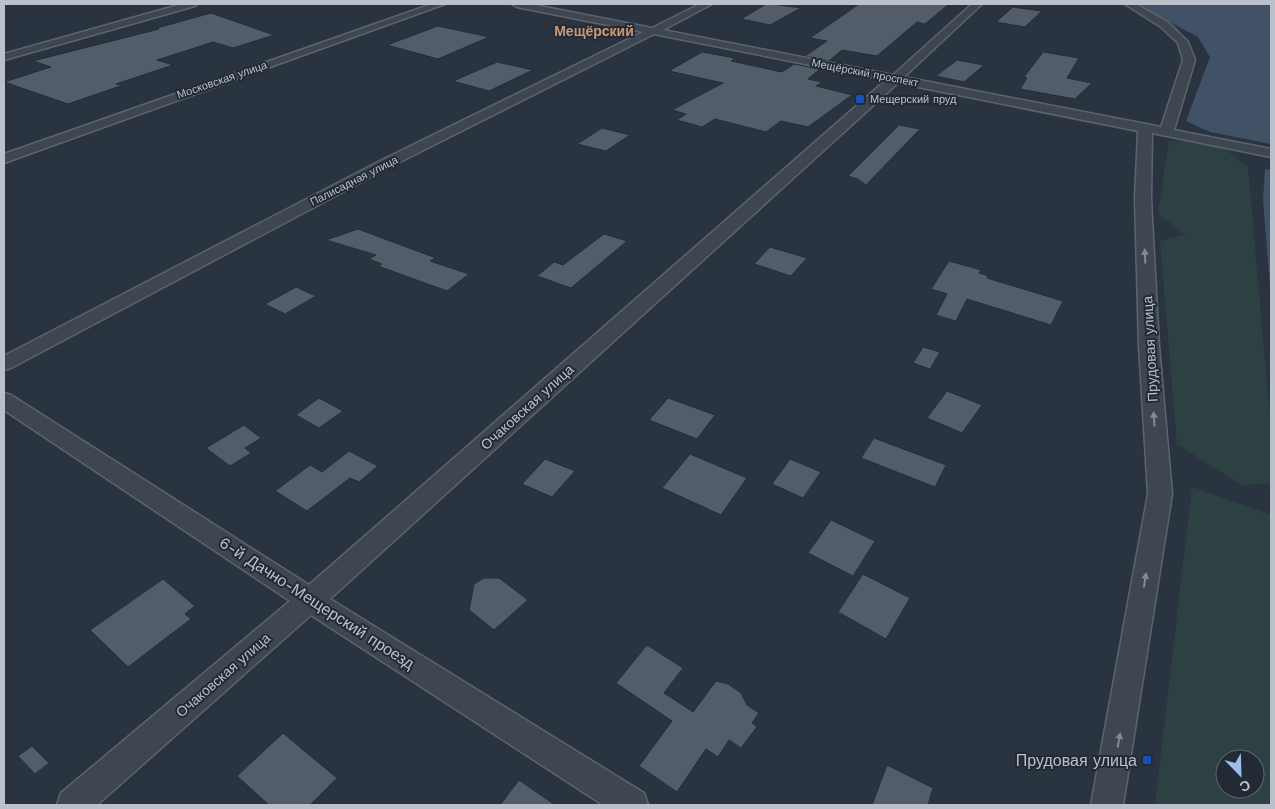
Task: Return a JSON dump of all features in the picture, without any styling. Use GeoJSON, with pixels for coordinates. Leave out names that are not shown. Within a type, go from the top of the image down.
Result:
{"type":"FeatureCollection","features":[{"type":"Feature","properties":{"kind":"street"},"geometry":{"type":"LineString","coordinates":[[4,57],[192,4]]}},
{"type":"Feature","properties":{"kind":"street","name":"Московская улица"},"geometry":{"type":"LineString","coordinates":[[4,159],[440,4]]}},
{"type":"Feature","properties":{"kind":"street","name":"Мещёрский проспект"},"geometry":{"type":"LineString","coordinates":[[517,4],[1271,153]]}},
{"type":"Feature","properties":{"kind":"street","name":"Палисадная улица"},"geometry":{"type":"LineString","coordinates":[[4,364],[385,164],[707,4]]}},
{"type":"Feature","properties":{"kind":"street","name":"Очаковская улица"},"geometry":{"type":"LineString","coordinates":[[73,805],[310,600],[977,4]]}},
{"type":"Feature","properties":{"kind":"street","name":"Прудовая улица"},"geometry":{"type":"LineString","coordinates":[[1107,805],[1160,494],[1149,346],[1143,199],[1156,131],[1189,60],[1183,42],[1165,25],[1130,4]]}},
{"type":"Feature","properties":{"kind":"street","name":"6-й Дачно-Мещерский проезд"},"geometry":{"type":"LineString","coordinates":[[4,400],[310,600],[632,805]]}},
{"type":"Feature","properties":{"kind":"green space"},"geometry":{"type":"Polygon","coordinates":[[[1169,141],[1187,141],[1224,148],[1248,167],[1271,429],[1271,483],[1241,485],[1177,444],[1160,241],[1185,234],[1158,214],[1169,141]]]}},
{"type":"Feature","properties":{"kind":"green space"},"geometry":{"type":"Polygon","coordinates":[[[1192,487],[1271,515],[1271,805],[1155,805],[1192,487]]]}},
{"type":"Feature","properties":{"kind":"water"},"geometry":{"type":"Polygon","coordinates":[[[1136,4],[1271,4],[1271,144],[1210,132],[1186,121],[1210,57],[1198,37],[1136,4]]]}},
{"type":"Feature","properties":{"kind":"water"},"geometry":{"type":"Polygon","coordinates":[[[1265,169],[1271,170],[1271,299],[1263,200],[1265,169]]]}},
{"type":"Feature","properties":{"kind":"building"},"geometry":{"type":"Polygon","coordinates":[[[766,4],[801,8],[770,25],[741,19],[766,4]]]}},
{"type":"Feature","properties":{"kind":"building"},"geometry":{"type":"Polygon","coordinates":[[[859,4],[949,4],[925,24],[917,22],[877,56],[842,50],[829,61],[805,56],[827,41],[810,38],[859,4]]]}},
{"type":"Feature","properties":{"kind":"building"},"geometry":{"type":"Polygon","coordinates":[[[1013,7],[1042,11],[1025,27],[996,22],[1013,7]]]}},
{"type":"Feature","properties":{"kind":"building"},"geometry":{"type":"Polygon","coordinates":[[[211,13],[274,35],[233,48],[213,42],[157,60],[173,65],[116,84],[123,85],[68,104],[4,82],[51,67],[33,61],[159,29],[157,28],[211,13]]]}},
{"type":"Feature","properties":{"kind":"building"},"geometry":{"type":"Polygon","coordinates":[[[438,26],[489,37],[438,59],[387,45],[438,26]]]}},
{"type":"Feature","properties":{"kind":"building"},"geometry":{"type":"Polygon","coordinates":[[[702,52],[735,58],[731,61],[782,72],[794,64],[820,69],[808,79],[822,82],[816,86],[852,95],[808,127],[781,121],[766,132],[715,119],[702,127],[677,120],[686,114],[672,110],[723,83],[669,71],[702,52]]]}},
{"type":"Feature","properties":{"kind":"building"},"geometry":{"type":"Polygon","coordinates":[[[1043,52],[1079,58],[1067,78],[1092,83],[1075,99],[1020,89],[1027,78],[1024,77],[1043,52]]]}},
{"type":"Feature","properties":{"kind":"building"},"geometry":{"type":"Polygon","coordinates":[[[957,60],[984,65],[964,82],[936,76],[957,60]]]}},
{"type":"Feature","properties":{"kind":"building"},"geometry":{"type":"Polygon","coordinates":[[[497,62],[533,70],[489,91],[453,81],[497,62]]]}},
{"type":"Feature","properties":{"kind":"building"},"geometry":{"type":"Polygon","coordinates":[[[899,125],[920,129],[866,185],[858,179],[848,176],[899,125]]]}},
{"type":"Feature","properties":{"kind":"building"},"geometry":{"type":"Polygon","coordinates":[[[602,128],[630,135],[606,151],[577,144],[602,128]]]}},
{"type":"Feature","properties":{"kind":"building"},"geometry":{"type":"Polygon","coordinates":[[[358,229],[436,258],[430,261],[469,274],[447,291],[378,266],[382,264],[369,259],[376,255],[326,240],[358,229]]]}},
{"type":"Feature","properties":{"kind":"building"},"geometry":{"type":"Polygon","coordinates":[[[604,234],[627,241],[571,288],[537,276],[554,262],[563,265],[604,234]]]}},
{"type":"Feature","properties":{"kind":"building"},"geometry":{"type":"Polygon","coordinates":[[[770,247],[807,258],[791,276],[754,264],[770,247]]]}},
{"type":"Feature","properties":{"kind":"building"},"geometry":{"type":"Polygon","coordinates":[[[949,261],[981,270],[979,273],[988,276],[987,278],[1063,301],[1051,325],[967,299],[956,321],[936,315],[947,294],[931,289],[949,261]]]}},
{"type":"Feature","properties":{"kind":"building"},"geometry":{"type":"Polygon","coordinates":[[[296,287],[316,296],[285,314],[265,304],[296,287]]]}},
{"type":"Feature","properties":{"kind":"building"},"geometry":{"type":"Polygon","coordinates":[[[923,347],[940,352],[930,369],[913,363],[923,347]]]}},
{"type":"Feature","properties":{"kind":"building"},"geometry":{"type":"Polygon","coordinates":[[[947,391],[982,405],[962,433],[927,418],[947,391]]]}},
{"type":"Feature","properties":{"kind":"building"},"geometry":{"type":"Polygon","coordinates":[[[319,398],[343,411],[319,428],[296,415],[319,398]]]}},
{"type":"Feature","properties":{"kind":"building"},"geometry":{"type":"Polygon","coordinates":[[[668,398],[715,415],[697,439],[649,420],[668,398]]]}},
{"type":"Feature","properties":{"kind":"building"},"geometry":{"type":"Polygon","coordinates":[[[244,425],[261,438],[245,448],[251,453],[230,466],[206,448],[244,425]]]}},
{"type":"Feature","properties":{"kind":"building"},"geometry":{"type":"Polygon","coordinates":[[[874,438],[946,465],[935,487],[861,458],[874,438]]]}},
{"type":"Feature","properties":{"kind":"building"},"geometry":{"type":"Polygon","coordinates":[[[349,451],[378,466],[359,482],[350,478],[307,511],[275,491],[310,465],[322,472],[349,451]]]}},
{"type":"Feature","properties":{"kind":"building"},"geometry":{"type":"Polygon","coordinates":[[[690,454],[747,478],[721,515],[662,488],[690,454]]]}},
{"type":"Feature","properties":{"kind":"building"},"geometry":{"type":"Polygon","coordinates":[[[545,459],[575,471],[552,497],[522,484],[545,459]]]}},
{"type":"Feature","properties":{"kind":"building"},"geometry":{"type":"Polygon","coordinates":[[[790,459],[821,472],[803,498],[772,484],[790,459]]]}},
{"type":"Feature","properties":{"kind":"building"},"geometry":{"type":"Polygon","coordinates":[[[831,520],[875,541],[853,576],[808,553],[831,520]]]}},
{"type":"Feature","properties":{"kind":"building"},"geometry":{"type":"Polygon","coordinates":[[[863,574],[910,598],[886,639],[838,612],[863,574]]]}},
{"type":"Feature","properties":{"kind":"building"},"geometry":{"type":"Polygon","coordinates":[[[484,578],[499,578],[528,600],[494,630],[469,610],[474,584],[484,578]]]}},
{"type":"Feature","properties":{"kind":"building"},"geometry":{"type":"Polygon","coordinates":[[[163,579],[195,606],[185,614],[191,619],[128,667],[90,630],[163,579]]]}},
{"type":"Feature","properties":{"kind":"building"},"geometry":{"type":"Polygon","coordinates":[[[647,645],[683,668],[664,693],[693,712],[716,681],[728,684],[741,693],[747,705],[759,713],[752,723],[757,727],[741,748],[729,740],[718,757],[706,749],[677,792],[639,766],[672,721],[616,683],[647,645]]]}},
{"type":"Feature","properties":{"kind":"building"},"geometry":{"type":"Polygon","coordinates":[[[283,733],[337,778],[310,805],[269,805],[237,776],[283,733]]]}},
{"type":"Feature","properties":{"kind":"building"},"geometry":{"type":"Polygon","coordinates":[[[32,746],[49,763],[35,774],[18,756],[32,746]]]}},
{"type":"Feature","properties":{"kind":"building"},"geometry":{"type":"Polygon","coordinates":[[[887,765],[933,788],[928,805],[872,805],[887,765]]]}},
{"type":"Feature","properties":{"kind":"building"},"geometry":{"type":"Polygon","coordinates":[[[519,780],[555,805],[500,805],[519,780]]]}},
{"type":"Feature","properties":{"kind":"place","name":"Мещерский пруд"},"geometry":{"type":"Point","coordinates":[860,99]}},
{"type":"Feature","properties":{"kind":"place","name":"Прудовая улица"},"geometry":{"type":"Point","coordinates":[1147,760]}},
{"type":"Feature","properties":{"kind":"district","name":"Мещёрский"},"geometry":{"type":"Point","coordinates":[594,31]}}]}
